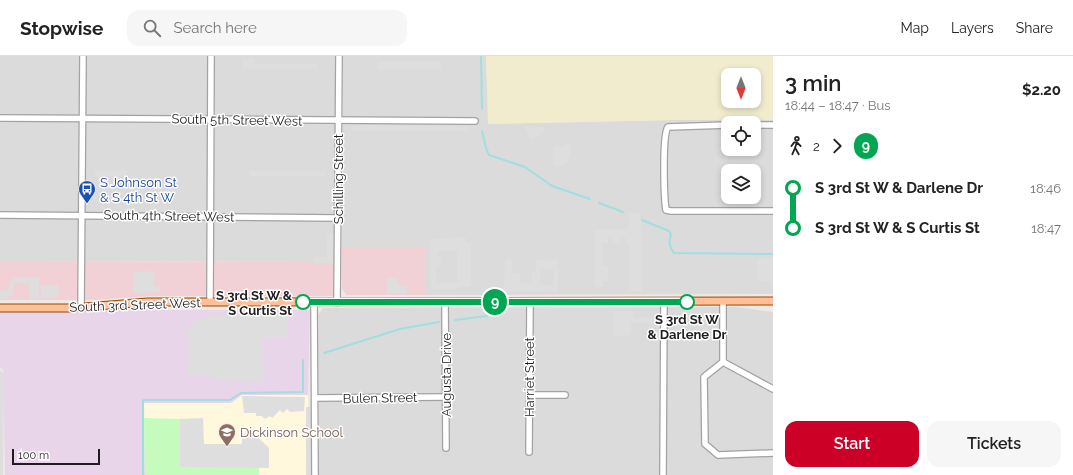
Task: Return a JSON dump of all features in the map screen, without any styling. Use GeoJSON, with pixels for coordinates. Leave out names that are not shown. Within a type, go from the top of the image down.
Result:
{"type":"FeatureCollection","features":[{"type":"Feature","properties":{"kind":"main road","name":"South 3rd Street West"},"geometry":{"type":"LineString","coordinates":[[0,308],[82,308],[148,302],[336,303],[773,301]]}},
{"type":"Feature","properties":{"kind":"street"},"geometry":{"type":"LineString","coordinates":[[82,308],[83,56]]}},
{"type":"Feature","properties":{"kind":"street"},"geometry":{"type":"LineString","coordinates":[[210,302],[211,56]]}},
{"type":"Feature","properties":{"kind":"street","name":"Schilling Street"},"geometry":{"type":"LineString","coordinates":[[336,303],[339,56]]}},
{"type":"Feature","properties":{"kind":"street","name":"South 5th Street West"},"geometry":{"type":"LineString","coordinates":[[0,118],[475,121]]}},
{"type":"Feature","properties":{"kind":"street"},"geometry":{"type":"LineString","coordinates":[[721,125],[668,127],[666,130],[666,210],[671,212],[773,211]]}},
{"type":"Feature","properties":{"kind":"street"},"geometry":{"type":"LineString","coordinates":[[761,125],[773,125]]}},
{"type":"Feature","properties":{"kind":"street","name":"South 4th Street West"},"geometry":{"type":"LineString","coordinates":[[0,215],[338,218]]}},
{"type":"Feature","properties":{"kind":"street"},"geometry":{"type":"LineString","coordinates":[[314,302],[315,475]]}},
{"type":"Feature","properties":{"kind":"street","name":"Augusta Drive"},"geometry":{"type":"LineString","coordinates":[[446,302],[446,448]]}},
{"type":"Feature","properties":{"kind":"street","name":"Harriet Street"},"geometry":{"type":"LineString","coordinates":[[529,452],[530,302]]}},
{"type":"Feature","properties":{"kind":"street"},"geometry":{"type":"LineString","coordinates":[[663,475],[664,302]]}},
{"type":"Feature","properties":{"kind":"street"},"geometry":{"type":"LineString","coordinates":[[723,302],[722,362],[704,377],[705,444],[718,455],[773,453]]}},
{"type":"Feature","properties":{"kind":"street"},"geometry":{"type":"LineString","coordinates":[[722,362],[773,389]]}},
{"type":"Feature","properties":{"kind":"street"},"geometry":{"type":"LineString","coordinates":[[529,395],[565,395]]}},
{"type":"Feature","properties":{"kind":"street","name":"Bulen Street"},"geometry":{"type":"LineString","coordinates":[[315,398],[446,397]]}},
{"type":"Feature","properties":{"kind":"shaded area"},"geometry":{"type":"Polygon","coordinates":[[[0,56],[335,56],[335,262],[0,261],[0,56]]]}},
{"type":"Feature","properties":{"kind":"shaded area"},"geometry":{"type":"Polygon","coordinates":[[[343,56],[486,56],[489,124],[721,120],[721,156],[761,156],[761,120],[773,120],[773,294],[426,295],[425,249],[342,248],[343,56]]]}},
{"type":"Feature","properties":{"kind":"shaded area"},"geometry":{"type":"Polygon","coordinates":[[[486,56],[773,56],[773,120],[761,120],[761,116],[721,116],[721,120],[488,124],[486,56]]]}},
{"type":"Feature","properties":{"kind":"shaded area"},"geometry":{"type":"Polygon","coordinates":[[[254,58],[255,64],[317,64],[317,69],[243,69],[243,59],[254,58]]]}},
{"type":"Feature","properties":{"kind":"shaded area"},"geometry":{"type":"Polygon","coordinates":[[[441,61],[441,69],[377,70],[378,62],[441,61]]]}},
{"type":"Feature","properties":{"kind":"shaded area"},"geometry":{"type":"Polygon","coordinates":[[[353,125],[464,126],[468,127],[468,131],[353,131],[353,125]]]}},
{"type":"Feature","properties":{"kind":"shaded area"},"geometry":{"type":"Polygon","coordinates":[[[525,126],[544,127],[545,133],[531,140],[525,126]]]}},
{"type":"Feature","properties":{"kind":"shaded area"},"geometry":{"type":"Polygon","coordinates":[[[569,143],[572,148],[567,163],[554,168],[552,154],[555,151],[553,148],[559,144],[560,147],[569,143]]]}},
{"type":"Feature","properties":{"kind":"shaded area"},"geometry":{"type":"Polygon","coordinates":[[[95,170],[126,170],[126,176],[95,176],[95,170]]]}},
{"type":"Feature","properties":{"kind":"shaded area"},"geometry":{"type":"Polygon","coordinates":[[[250,171],[325,171],[325,176],[250,176],[250,171]]]}},
{"type":"Feature","properties":{"kind":"shaded area"},"geometry":{"type":"Polygon","coordinates":[[[629,214],[641,214],[642,291],[629,291],[629,243],[626,243],[626,238],[620,238],[620,243],[614,243],[613,237],[608,237],[608,243],[602,243],[602,266],[608,266],[608,281],[603,282],[603,287],[595,287],[594,230],[628,230],[629,214]]]}},
{"type":"Feature","properties":{"kind":"shaded area"},"geometry":{"type":"Polygon","coordinates":[[[327,234],[334,234],[334,263],[314,263],[313,258],[327,257],[327,234]]]}},
{"type":"Feature","properties":{"kind":"shaded area"},"geometry":{"type":"Polygon","coordinates":[[[466,238],[466,242],[471,242],[471,287],[459,287],[454,290],[431,290],[430,239],[466,238]],[[442,250],[438,253],[437,256],[441,257],[441,266],[436,267],[436,282],[457,282],[457,251],[442,250]]]}},
{"type":"Feature","properties":{"kind":"shaded area"},"geometry":{"type":"Polygon","coordinates":[[[342,248],[426,248],[426,295],[346,295],[342,288],[342,248]]]}},
{"type":"Feature","properties":{"kind":"shaded area"},"geometry":{"type":"Polygon","coordinates":[[[757,258],[773,258],[773,281],[758,281],[757,258]]]}},
{"type":"Feature","properties":{"kind":"shaded area"},"geometry":{"type":"Polygon","coordinates":[[[512,259],[512,273],[520,274],[520,292],[504,292],[505,260],[512,259]]]}},
{"type":"Feature","properties":{"kind":"shaded area"},"geometry":{"type":"Polygon","coordinates":[[[558,259],[558,291],[520,292],[521,283],[532,283],[532,272],[536,272],[536,260],[558,259]],[[540,270],[540,285],[553,285],[554,270],[540,270]]]}},
{"type":"Feature","properties":{"kind":"shaded area"},"geometry":{"type":"Polygon","coordinates":[[[0,261],[335,262],[334,296],[150,296],[94,300],[0,300],[0,261]]]}},
{"type":"Feature","properties":{"kind":"shaded area"},"geometry":{"type":"Polygon","coordinates":[[[154,271],[154,286],[159,287],[160,292],[134,293],[133,272],[154,271]]]}},
{"type":"Feature","properties":{"kind":"shaded area"},"geometry":{"type":"Polygon","coordinates":[[[15,277],[39,277],[39,299],[30,299],[29,283],[14,283],[13,296],[8,296],[8,299],[0,299],[0,291],[9,290],[9,284],[15,277]]]}},
{"type":"Feature","properties":{"kind":"shaded area"},"geometry":{"type":"Polygon","coordinates":[[[387,278],[397,278],[398,286],[407,286],[407,294],[387,294],[387,278]]]}},
{"type":"Feature","properties":{"kind":"shaded area"},"geometry":{"type":"Polygon","coordinates":[[[41,285],[58,285],[58,298],[41,298],[41,285]]]}},
{"type":"Feature","properties":{"kind":"shaded area"},"geometry":{"type":"Polygon","coordinates":[[[736,307],[773,312],[773,475],[319,475],[318,315],[323,308],[736,307]]]}},
{"type":"Feature","properties":{"kind":"shaded area"},"geometry":{"type":"Polygon","coordinates":[[[0,310],[310,310],[308,395],[242,395],[145,475],[5,475],[3,370],[0,367],[0,310]]]}},
{"type":"Feature","properties":{"kind":"shaded area"},"geometry":{"type":"Polygon","coordinates":[[[614,311],[633,311],[633,318],[656,318],[656,323],[631,323],[631,335],[614,337],[614,311]]]}},
{"type":"Feature","properties":{"kind":"shaded area"},"geometry":{"type":"Polygon","coordinates":[[[287,314],[289,338],[262,338],[263,382],[227,381],[205,375],[188,375],[188,331],[191,330],[195,320],[208,318],[208,315],[287,314]]]}},
{"type":"Feature","properties":{"kind":"shaded area"},"geometry":{"type":"Polygon","coordinates":[[[0,370],[4,374],[3,475],[0,475],[0,370]]]}},
{"type":"Feature","properties":{"kind":"shaded area","name":"Dickinson School"},"geometry":{"type":"Polygon","coordinates":[[[242,395],[308,395],[309,475],[145,475],[144,403],[231,403],[242,395]]]}},
{"type":"Feature","properties":{"kind":"shaded area"},"geometry":{"type":"Polygon","coordinates":[[[242,396],[305,397],[304,411],[290,412],[287,409],[283,413],[280,410],[272,418],[270,416],[265,419],[262,416],[256,416],[256,413],[244,413],[242,396]]]}},
{"type":"Feature","properties":{"kind":"shaded area"},"geometry":{"type":"Polygon","coordinates":[[[306,407],[311,407],[311,475],[306,475],[306,407]]]}},
{"type":"Feature","properties":{"kind":"shaded area"},"geometry":{"type":"Polygon","coordinates":[[[203,418],[204,444],[242,444],[242,434],[254,434],[269,448],[269,468],[180,467],[180,419],[203,418]]]}},
{"type":"Feature","properties":{"kind":"green space"},"geometry":{"type":"Polygon","coordinates":[[[144,418],[180,419],[180,467],[259,467],[259,475],[145,475],[144,418]]]}},
{"type":"Feature","properties":{"kind":"waterway"},"geometry":{"type":"LineString","coordinates":[[481,56],[482,109]]}},
{"type":"Feature","properties":{"kind":"waterway"},"geometry":{"type":"LineString","coordinates":[[482,131],[489,155],[525,167],[552,186],[590,199]]}},
{"type":"Feature","properties":{"kind":"waterway"},"geometry":{"type":"LineString","coordinates":[[599,203],[623,212]]}},
{"type":"Feature","properties":{"kind":"waterway"},"geometry":{"type":"LineString","coordinates":[[642,220],[669,231],[671,235],[671,249],[674,253],[773,254]]}},
{"type":"Feature","properties":{"kind":"waterway"},"geometry":{"type":"LineString","coordinates":[[455,320],[487,316]]}},
{"type":"Feature","properties":{"kind":"waterway"},"geometry":{"type":"LineString","coordinates":[[324,353],[400,329],[439,322]]}},
{"type":"Feature","properties":{"kind":"waterway"},"geometry":{"type":"LineString","coordinates":[[143,475],[143,400],[230,400],[241,393],[303,392],[303,360]]}},
{"type":"Feature","properties":{"kind":"bus line","name":"9"},"geometry":{"type":"LineString","coordinates":[[303,302],[687,302]]}},
{"type":"Feature","properties":{"kind":"place","name":"S Johnson St & S 4th St W"},"geometry":{"type":"Point","coordinates":[87,204]}},
{"type":"Feature","properties":{"kind":"place","name":"S 3rd St W & S Curtis St"},"geometry":{"type":"Point","coordinates":[303,302]}},
{"type":"Feature","properties":{"kind":"place","name":"S 3rd St W & Darlene Dr"},"geometry":{"type":"Point","coordinates":[687,302]}},
{"type":"Feature","properties":{"kind":"place","name":"Dickinson School"},"geometry":{"type":"Point","coordinates":[227,447]}}]}
